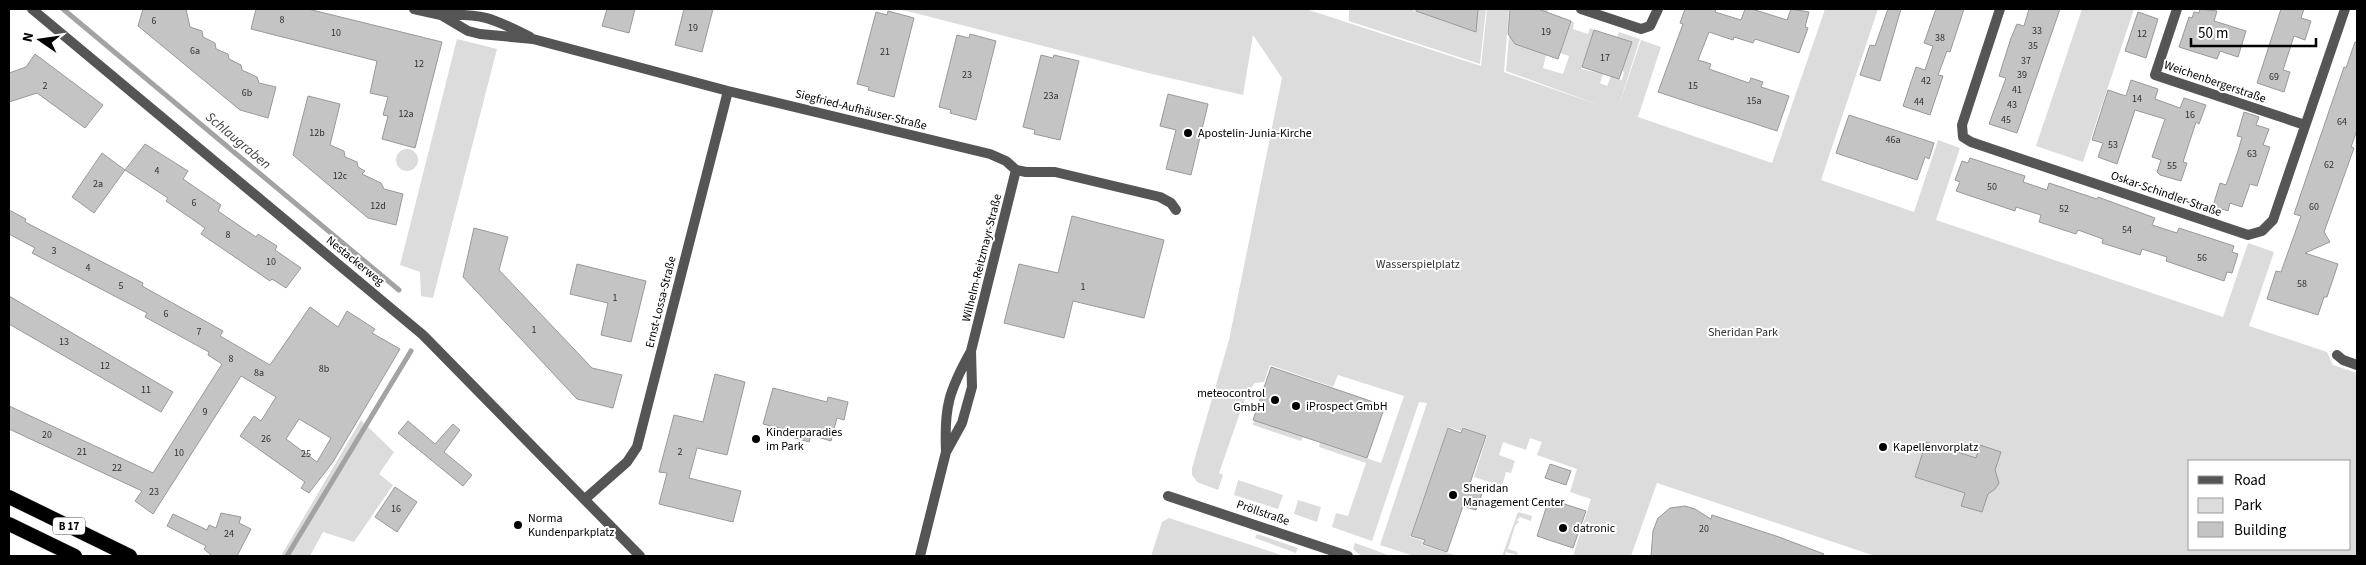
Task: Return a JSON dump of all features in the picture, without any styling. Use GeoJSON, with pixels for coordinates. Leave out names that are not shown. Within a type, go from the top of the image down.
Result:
{"type":"FeatureCollection","features":[{"type":"Feature","properties":{"kind":"highway","name":"B 17"},"geometry":{"type":"LineString","coordinates":[[9,497],[130,556]]}},
{"type":"Feature","properties":{"kind":"highway","name":"B 17"},"geometry":{"type":"LineString","coordinates":[[9,524],[75,556]]}},
{"type":"Feature","properties":{"kind":"street","name":"Nestackerweg"},"geometry":{"type":"LineString","coordinates":[[32,9],[396,310],[443,353],[640,556]]}},
{"type":"Feature","properties":{"kind":"street","name":"Siegfried-Aufhäuser-Straße"},"geometry":{"type":"LineString","coordinates":[[414,9],[441,16],[468,31],[480,34],[533,39],[728,91],[990,154],[1006,161],[1016,170],[1055,172],[1160,197],[1172,203],[1176,210]]}},
{"type":"Feature","properties":{"kind":"street"},"geometry":{"type":"LineString","coordinates":[[1581,9],[1641,29],[1650,26],[1658,9]]}},
{"type":"Feature","properties":{"kind":"street","name":"Oskar-Schindler-Straße"},"geometry":{"type":"LineString","coordinates":[[2000,9],[1962,124],[1963,137],[1971,142],[2248,235],[2262,232],[2273,220],[2344,9]]}},
{"type":"Feature","properties":{"kind":"street","name":"Weichenbergerstraße"},"geometry":{"type":"LineString","coordinates":[[2177,9],[2155,75],[2305,126]]}},
{"type":"Feature","properties":{"kind":"street","name":"Siegfried-Aufhäuser-Straße"},"geometry":{"type":"LineString","coordinates":[[441,16],[472,14],[496,20],[533,39]]}},
{"type":"Feature","properties":{"kind":"street","name":"Ernst-Lossa-Straße"},"geometry":{"type":"LineString","coordinates":[[585,499],[627,462],[637,448],[728,91]]}},
{"type":"Feature","properties":{"kind":"street","name":"Wilhelm-Reitzmayr-Straße"},"geometry":{"type":"LineString","coordinates":[[946,452],[945,419],[953,383],[971,351],[1016,170]]}},
{"type":"Feature","properties":{"kind":"street","name":"Wilhelm-Reitzmayr-Straße"},"geometry":{"type":"LineString","coordinates":[[920,556],[946,452],[962,423],[972,387],[971,351]]}},
{"type":"Feature","properties":{"kind":"street"},"geometry":{"type":"LineString","coordinates":[[2337,355],[2343,360],[2357,365]]}},
{"type":"Feature","properties":{"kind":"street","name":"Pröllstraße"},"geometry":{"type":"LineString","coordinates":[[1168,496],[1348,556]]}},
{"type":"Feature","properties":{"kind":"green space","name":"Sheridan Park"},"geometry":{"type":"Polygon","coordinates":[[[899,9],[1306,9],[1481,66],[1487,9],[1509,9],[1504,72],[1602,106],[1506,71],[1509,36],[1515,42],[1527,9],[1533,9],[1518,45],[1546,55],[1543,68],[1563,74],[1569,56],[1560,53],[1571,21],[1574,22],[1573,29],[1588,34],[1590,28],[1594,30],[1581,69],[1603,74],[1600,83],[1607,86],[1611,76],[1622,80],[1624,72],[1622,71],[1632,42],[1617,37],[1619,32],[1640,39],[1617,111],[1641,40],[1661,47],[1638,117],[1772,163],[1825,9],[1878,9],[1821,180],[1914,212],[1938,140],[1960,148],[1936,220],[2223,317],[2248,243],[2274,252],[2249,326],[2327,352],[2333,365],[2357,373],[2357,556],[1875,556],[1657,483],[1631,556],[1573,556],[1591,499],[1570,492],[1577,469],[1537,455],[1542,442],[1530,438],[1526,450],[1503,442],[1499,455],[1515,461],[1511,473],[1506,472],[1502,486],[1474,477],[1487,436],[1463,427],[1461,431],[1448,427],[1410,537],[1423,541],[1422,545],[1458,556],[1414,556],[1380,545],[1427,403],[1419,402],[1372,541],[1332,527],[1336,513],[1348,516],[1366,463],[1319,447],[1320,443],[1381,463],[1404,396],[1338,375],[1333,387],[1270,365],[1264,382],[1255,383],[1247,393],[1219,473],[1223,475],[1218,490],[1197,482],[1192,475],[1192,468],[1229,340],[1282,78],[1253,35],[1243,95],[1148,73],[899,9]]]}},
{"type":"Feature","properties":{"kind":"green space"},"geometry":{"type":"Polygon","coordinates":[[[1349,9],[1409,9],[1476,32],[1478,9],[1486,9],[1480,64],[1349,21],[1349,9]]]}},
{"type":"Feature","properties":{"kind":"green space"},"geometry":{"type":"Polygon","coordinates":[[[1533,9],[1549,9],[1547,14],[1533,9]]]}},
{"type":"Feature","properties":{"kind":"green space"},"geometry":{"type":"Polygon","coordinates":[[[2082,9],[2134,9],[2083,162],[2036,146],[2082,9]]]}},
{"type":"Feature","properties":{"kind":"green space"},"geometry":{"type":"Polygon","coordinates":[[[457,39],[497,49],[433,298],[421,296],[420,272],[400,265],[457,39]]]}},
{"type":"Feature","properties":{"kind":"green space"},"geometry":{"type":"Polygon","coordinates":[[[403,149],[411,149],[418,156],[418,164],[411,171],[403,171],[396,164],[396,156],[403,149]]]}},
{"type":"Feature","properties":{"kind":"green space"},"geometry":{"type":"Polygon","coordinates":[[[361,420],[394,452],[379,474],[393,485],[354,542],[323,532],[310,556],[281,556],[361,420]]]}},
{"type":"Feature","properties":{"kind":"green space"},"geometry":{"type":"Polygon","coordinates":[[[1254,420],[1303,437],[1301,441],[1253,425],[1254,420]]]}},
{"type":"Feature","properties":{"kind":"green space"},"geometry":{"type":"Polygon","coordinates":[[[1238,480],[1283,495],[1278,509],[1234,495],[1238,480]]]}},
{"type":"Feature","properties":{"kind":"green space"},"geometry":{"type":"Polygon","coordinates":[[[1298,500],[1321,507],[1317,522],[1294,514],[1298,500]]]}},
{"type":"Feature","properties":{"kind":"green space"},"geometry":{"type":"Polygon","coordinates":[[[1518,512],[1532,516],[1531,521],[1520,517],[1517,520],[1519,522],[1515,526],[1508,549],[1518,552],[1517,555],[1506,552],[1505,556],[1502,556],[1518,512]]]}},
{"type":"Feature","properties":{"kind":"green space"},"geometry":{"type":"Polygon","coordinates":[[[1169,518],[1284,556],[1151,556],[1162,522],[1169,518]]]}},
{"type":"Feature","properties":{"kind":"green space"},"geometry":{"type":"Polygon","coordinates":[[[1257,534],[1298,548],[1296,553],[1255,538],[1257,534]]]}},
{"type":"Feature","properties":{"kind":"green space"},"geometry":{"type":"Polygon","coordinates":[[[1355,543],[1391,556],[1361,556],[1353,549],[1355,543]]]}},
{"type":"Feature","properties":{"kind":"building"},"geometry":{"type":"Polygon","coordinates":[[[143,9],[186,9],[190,27],[202,31],[203,37],[215,43],[216,49],[228,54],[229,59],[241,65],[242,70],[257,77],[259,83],[276,87],[268,118],[240,110],[138,26],[143,9]]]}},
{"type":"Feature","properties":{"kind":"building"},"geometry":{"type":"Polygon","coordinates":[[[256,9],[308,9],[442,42],[415,148],[382,139],[388,116],[383,115],[388,97],[370,93],[377,61],[251,29],[256,9]]]}},
{"type":"Feature","properties":{"kind":"building"},"geometry":{"type":"Polygon","coordinates":[[[607,9],[635,9],[629,33],[602,26],[607,9]]]}},
{"type":"Feature","properties":{"kind":"building"},"geometry":{"type":"Polygon","coordinates":[[[684,9],[713,9],[702,52],[675,45],[684,9]]]}},
{"type":"Feature","properties":{"kind":"building"},"geometry":{"type":"Polygon","coordinates":[[[1416,9],[1478,9],[1476,32],[1416,11],[1416,9]]]}},
{"type":"Feature","properties":{"kind":"building"},"geometry":{"type":"Polygon","coordinates":[[[1510,9],[1538,9],[1571,21],[1558,59],[1515,44],[1508,34],[1510,9]]]}},
{"type":"Feature","properties":{"kind":"building"},"geometry":{"type":"Polygon","coordinates":[[[1685,9],[1716,9],[1715,12],[1741,20],[1745,9],[1752,9],[1787,20],[1791,9],[1809,12],[1805,27],[1808,28],[1799,53],[1755,39],[1753,43],[1734,37],[1733,40],[1709,32],[1698,60],[1711,64],[1709,69],[1749,83],[1751,78],[1763,82],[1761,87],[1789,96],[1777,131],[1658,92],[1683,24],[1680,23],[1685,9]]]}},
{"type":"Feature","properties":{"kind":"building"},"geometry":{"type":"Polygon","coordinates":[[[1888,9],[1901,9],[1880,81],[1860,75],[1870,45],[1875,46],[1888,9]]]}},
{"type":"Feature","properties":{"kind":"building"},"geometry":{"type":"Polygon","coordinates":[[[1936,9],[1964,9],[1950,52],[1947,51],[1938,75],[1943,76],[1930,115],[1903,106],[1916,67],[1925,70],[1933,46],[1924,43],[1936,9]]]}},
{"type":"Feature","properties":{"kind":"building"},"geometry":{"type":"Polygon","coordinates":[[[2029,9],[2060,9],[2017,133],[1989,124],[2006,78],[1999,76],[2011,38],[2017,24],[2024,26],[2029,9]]]}},
{"type":"Feature","properties":{"kind":"building"},"geometry":{"type":"Polygon","coordinates":[[[2200,9],[2217,11],[2214,21],[2246,31],[2238,57],[2220,51],[2217,59],[2179,47],[2189,17],[2192,18],[2194,12],[2199,13],[2200,9]]]}},
{"type":"Feature","properties":{"kind":"building"},"geometry":{"type":"Polygon","coordinates":[[[2281,9],[2304,9],[2301,18],[2311,21],[2305,40],[2294,36],[2283,70],[2290,72],[2284,92],[2257,83],[2281,9]]]}},
{"type":"Feature","properties":{"kind":"building"},"geometry":{"type":"Polygon","coordinates":[[[888,11],[914,18],[894,97],[868,90],[869,87],[857,84],[876,12],[887,15],[888,11]]]}},
{"type":"Feature","properties":{"kind":"building"},"geometry":{"type":"Polygon","coordinates":[[[2138,12],[2158,19],[2146,58],[2125,51],[2138,12]]]}},
{"type":"Feature","properties":{"kind":"building"},"geometry":{"type":"Polygon","coordinates":[[[1594,30],[1632,42],[1619,79],[1582,67],[1594,30]]]}},
{"type":"Feature","properties":{"kind":"building"},"geometry":{"type":"Polygon","coordinates":[[[970,34],[996,41],[976,120],[950,113],[951,110],[939,107],[957,35],[969,38],[970,34]]]}},
{"type":"Feature","properties":{"kind":"building"},"geometry":{"type":"Polygon","coordinates":[[[2355,42],[2357,43],[2357,130],[2351,147],[2354,148],[2324,232],[2330,242],[2305,253],[2338,264],[2327,297],[2324,297],[2318,315],[2267,299],[2276,271],[2281,272],[2301,216],[2294,214],[2344,67],[2346,68],[2355,42]]]}},
{"type":"Feature","properties":{"kind":"building"},"geometry":{"type":"Polygon","coordinates":[[[35,54],[103,105],[85,128],[37,93],[9,102],[9,73],[26,67],[35,54]]]}},
{"type":"Feature","properties":{"kind":"building"},"geometry":{"type":"Polygon","coordinates":[[[1041,55],[1053,58],[1054,55],[1079,61],[1060,140],[1034,134],[1035,130],[1023,127],[1041,55]]]}},
{"type":"Feature","properties":{"kind":"building"},"geometry":{"type":"Polygon","coordinates":[[[2131,80],[2158,89],[2155,99],[2180,108],[2184,98],[2206,105],[2199,124],[2196,122],[2183,162],[2187,163],[2181,181],[2160,175],[2157,172],[2161,160],[2152,157],[2165,119],[2135,110],[2117,164],[2098,157],[2103,143],[2092,140],[2108,90],[2126,96],[2131,80]]]}},
{"type":"Feature","properties":{"kind":"building","name":"Apostelin-Junia-Kirche"},"geometry":{"type":"Polygon","coordinates":[[[1168,94],[1208,104],[1191,175],[1166,169],[1176,130],[1160,126],[1168,94]]]}},
{"type":"Feature","properties":{"kind":"building"},"geometry":{"type":"Polygon","coordinates":[[[308,96],[340,104],[330,145],[344,151],[345,157],[357,162],[358,167],[365,171],[362,174],[381,183],[384,189],[403,194],[396,225],[368,218],[293,155],[308,96]]]}},
{"type":"Feature","properties":{"kind":"building"},"geometry":{"type":"Polygon","coordinates":[[[2244,112],[2259,117],[2256,125],[2269,129],[2263,145],[2270,147],[2257,186],[2250,184],[2242,207],[2230,203],[2228,211],[2213,206],[2220,183],[2226,185],[2238,151],[2242,137],[2237,136],[2244,112]]]}},
{"type":"Feature","properties":{"kind":"building"},"geometry":{"type":"Polygon","coordinates":[[[1849,115],[1934,143],[1929,159],[1925,157],[1917,180],[1836,153],[1849,115]]]}},
{"type":"Feature","properties":{"kind":"building"},"geometry":{"type":"Polygon","coordinates":[[[145,144],[188,171],[183,179],[221,205],[218,211],[256,237],[258,234],[277,246],[275,250],[301,268],[286,288],[272,279],[270,281],[201,234],[205,228],[166,201],[168,198],[125,170],[145,144]]]}},
{"type":"Feature","properties":{"kind":"building"},"geometry":{"type":"Polygon","coordinates":[[[102,153],[125,170],[94,213],[72,197],[102,153]]]}},
{"type":"Feature","properties":{"kind":"building"},"geometry":{"type":"Polygon","coordinates":[[[1970,158],[2025,176],[2023,182],[2047,190],[2049,183],[2097,199],[2098,197],[2155,218],[2152,225],[2177,233],[2179,228],[2234,246],[2232,252],[2238,254],[2232,273],[2227,272],[2224,281],[2166,261],[2167,257],[2142,249],[2140,255],[2102,243],[2103,239],[2078,230],[2076,234],[2039,222],[2041,215],[2016,207],[2015,211],[1956,191],[1960,182],[1955,180],[1962,161],[1968,163],[1970,158]]]}},
{"type":"Feature","properties":{"kind":"building"},"geometry":{"type":"Polygon","coordinates":[[[9,210],[26,219],[25,222],[143,283],[142,286],[223,331],[220,336],[270,365],[310,307],[338,327],[347,311],[375,329],[372,333],[400,349],[333,462],[309,493],[301,488],[305,482],[240,436],[254,416],[261,421],[276,397],[241,376],[153,514],[135,501],[142,491],[9,429],[9,406],[153,473],[222,364],[208,355],[209,352],[145,317],[147,313],[32,253],[35,248],[9,234],[9,210]],[[299,419],[286,439],[317,462],[331,438],[299,419]]]}},
{"type":"Feature","properties":{"kind":"building"},"geometry":{"type":"Polygon","coordinates":[[[1072,216],[1164,240],[1144,318],[1073,301],[1064,338],[1004,323],[1019,264],[1058,273],[1072,216]]]}},
{"type":"Feature","properties":{"kind":"building"},"geometry":{"type":"Polygon","coordinates":[[[474,228],[508,237],[499,270],[592,368],[622,375],[613,408],[577,399],[463,277],[474,228]]]}},
{"type":"Feature","properties":{"kind":"building"},"geometry":{"type":"Polygon","coordinates":[[[577,264],[646,281],[631,342],[601,335],[608,303],[570,294],[577,264]]]}},
{"type":"Feature","properties":{"kind":"building"},"geometry":{"type":"Polygon","coordinates":[[[9,296],[173,392],[161,412],[9,324],[9,296]]]}},
{"type":"Feature","properties":{"kind":"building"},"geometry":{"type":"Polygon","coordinates":[[[1271,367],[1385,406],[1367,458],[1253,420],[1271,367]]]}},
{"type":"Feature","properties":{"kind":"building"},"geometry":{"type":"Polygon","coordinates":[[[715,374],[745,382],[727,455],[697,448],[689,478],[741,491],[733,522],[659,504],[667,473],[659,472],[674,415],[703,422],[715,374]]]}},
{"type":"Feature","properties":{"kind":"building"},"geometry":{"type":"Polygon","coordinates":[[[773,388],[827,402],[828,397],[848,402],[844,420],[837,418],[831,441],[811,435],[809,442],[782,434],[783,429],[763,424],[773,388]]]}},
{"type":"Feature","properties":{"kind":"building"},"geometry":{"type":"Polygon","coordinates":[[[408,421],[435,444],[453,424],[460,430],[444,452],[472,475],[463,486],[398,433],[408,421]]]}},
{"type":"Feature","properties":{"kind":"building","name":"Sheridan Management Center"},"geometry":{"type":"Polygon","coordinates":[[[1448,428],[1461,433],[1463,428],[1486,436],[1470,483],[1484,488],[1476,510],[1463,506],[1447,552],[1423,544],[1425,540],[1411,536],[1448,428]]]}},
{"type":"Feature","properties":{"kind":"building"},"geometry":{"type":"Polygon","coordinates":[[[1926,442],[1976,458],[1980,445],[2001,452],[1995,470],[1999,483],[1988,494],[1982,512],[1961,506],[1965,493],[1915,477],[1926,442]]]}},
{"type":"Feature","properties":{"kind":"building"},"geometry":{"type":"Polygon","coordinates":[[[1550,464],[1571,471],[1566,485],[1545,478],[1550,464]]]}},
{"type":"Feature","properties":{"kind":"building"},"geometry":{"type":"Polygon","coordinates":[[[395,487],[417,502],[397,532],[375,517],[395,487]]]}},
{"type":"Feature","properties":{"kind":"building"},"geometry":{"type":"Polygon","coordinates":[[[1549,499],[1586,511],[1573,548],[1537,536],[1549,499]]]}},
{"type":"Feature","properties":{"kind":"building"},"geometry":{"type":"Polygon","coordinates":[[[1685,506],[1695,509],[1711,519],[1712,515],[1824,554],[1823,556],[1651,556],[1653,531],[1658,518],[1670,508],[1685,506]]]}},
{"type":"Feature","properties":{"kind":"building"},"geometry":{"type":"Polygon","coordinates":[[[221,513],[241,517],[239,523],[251,529],[237,556],[212,556],[204,549],[206,546],[167,526],[173,514],[207,530],[209,525],[216,528],[221,513]]]}},
{"type":"Feature","properties":{"kind":"waterway","name":"Schlaugraben"},"geometry":{"type":"LineString","coordinates":[[63,9],[399,290]]}},
{"type":"Feature","properties":{"kind":"waterway","name":"Schlaugraben"},"geometry":{"type":"LineString","coordinates":[[287,556],[411,351]]}},
{"type":"Feature","properties":{"kind":"place","name":"Apostelin-Junia-Kirche"},"geometry":{"type":"Point","coordinates":[1188,133]}},
{"type":"Feature","properties":{"kind":"place","name":"meteocontrol GmbH"},"geometry":{"type":"Point","coordinates":[1275,400]}},
{"type":"Feature","properties":{"kind":"place","name":"iProspect GmbH"},"geometry":{"type":"Point","coordinates":[1296,406]}},
{"type":"Feature","properties":{"kind":"place","name":"Kinderparadies im Park"},"geometry":{"type":"Point","coordinates":[756,439]}},
{"type":"Feature","properties":{"kind":"place","name":"Kapellenvorplatz"},"geometry":{"type":"Point","coordinates":[1883,447]}},
{"type":"Feature","properties":{"kind":"place","name":"Sheridan Management Center"},"geometry":{"type":"Point","coordinates":[1453,495]}},
{"type":"Feature","properties":{"kind":"place","name":"Norma Kundenparkplatz"},"geometry":{"type":"Point","coordinates":[518,525]}},
{"type":"Feature","properties":{"kind":"place","name":"datronic"},"geometry":{"type":"Point","coordinates":[1563,528]}},
{"type":"Feature","properties":{"kind":"park label","name":"Wasserspielplatz"},"geometry":{"type":"Point","coordinates":[1418,264]}}]}
